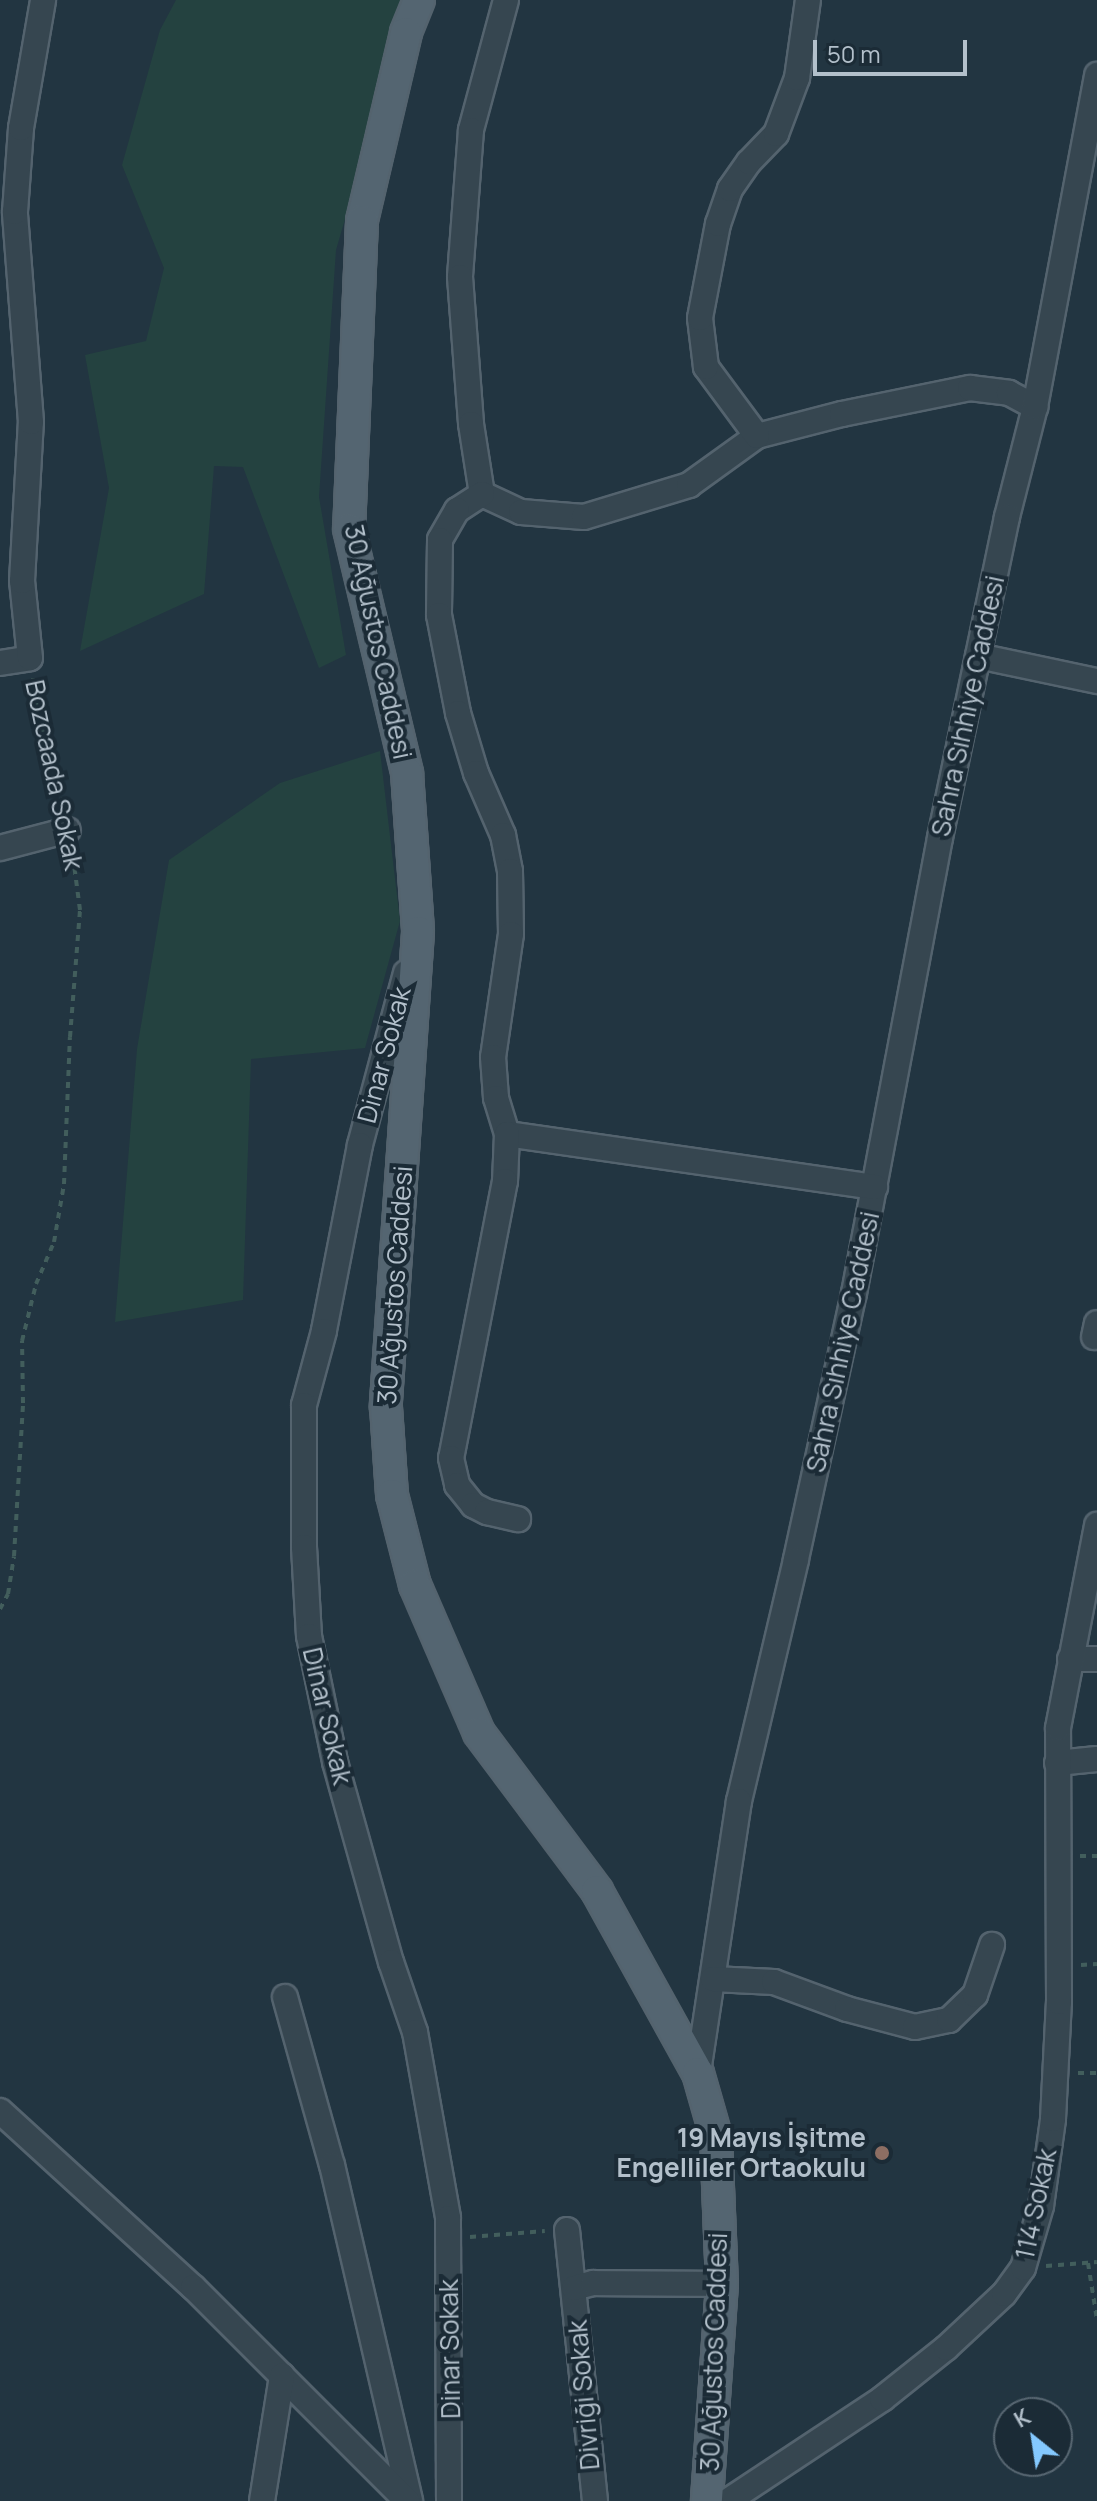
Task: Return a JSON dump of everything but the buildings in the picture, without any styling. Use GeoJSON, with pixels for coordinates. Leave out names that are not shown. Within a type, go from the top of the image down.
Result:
{"type":"FeatureCollection","features":[{"type":"Feature","properties":{"kind":"main road","name":"30 Ağustos Caddesi"},"geometry":{"type":"LineString","coordinates":[[419,0],[406,33],[362,221],[349,529],[407,773],[418,932],[386,1407],[392,1495],[415,1585],[479,1733],[597,1891],[698,2073],[716,2136],[722,2284],[707,2501]]}},
{"type":"Feature","properties":{"kind":"street","name":"Bozcaada Sokak"},"geometry":{"type":"LineString","coordinates":[[30,658],[22,581],[31,422],[15,212],[21,128],[43,0]]}},
{"type":"Feature","properties":{"kind":"street"},"geometry":{"type":"LineString","coordinates":[[482,494],[471,424],[460,277],[471,130],[506,0]]}},
{"type":"Feature","properties":{"kind":"street"},"geometry":{"type":"LineString","coordinates":[[757,436],[706,367],[700,318],[718,224],[730,189],[749,162],[776,134],[797,78],[808,0]]}},
{"type":"Feature","properties":{"kind":"street","name":"Sahra Sıhhiye Caddesi"},"geometry":{"type":"LineString","coordinates":[[698,2073],[739,1801],[796,1560],[875,1187],[978,656],[1007,517],[1035,407],[1097,75]]}},
{"type":"Feature","properties":{"kind":"street"},"geometry":{"type":"LineString","coordinates":[[482,494],[521,512],[584,517],[689,485],[757,436],[842,414],[970,388],[1009,393],[1035,407]]}},
{"type":"Feature","properties":{"kind":"street"},"geometry":{"type":"LineString","coordinates":[[482,494],[457,510],[440,540],[439,615],[458,713],[476,773],[503,835],[510,871],[511,934],[493,1057],[496,1098],[507,1134],[505,1181],[451,1458],[457,1485],[473,1505],[487,1512],[518,1519]]}},
{"type":"Feature","properties":{"kind":"street"},"geometry":{"type":"LineString","coordinates":[[978,656],[1097,681]]}},
{"type":"Feature","properties":{"kind":"street"},"geometry":{"type":"LineString","coordinates":[[0,663],[30,658]]}},
{"type":"Feature","properties":{"kind":"street"},"geometry":{"type":"LineString","coordinates":[[0,848],[68,830]]}},
{"type":"Feature","properties":{"kind":"street","name":"Dinar Sokak"},"geometry":{"type":"LineString","coordinates":[[418,932],[360,1145],[324,1331],[304,1405],[304,1547],[309,1636],[329,1734],[391,1962],[415,2032],[449,2238],[449,2501]]}},
{"type":"Feature","properties":{"kind":"street"},"geometry":{"type":"LineString","coordinates":[[507,1134],[875,1187]]}},
{"type":"Feature","properties":{"kind":"street","name":"114 Sokak"},"geometry":{"type":"LineString","coordinates":[[728,2501],[882,2399],[958,2337],[1004,2294],[1023,2268],[1041,2206],[1053,2119],[1059,2002],[1058,1728],[1070,1659],[1090,1597],[1097,1525]]}},
{"type":"Feature","properties":{"kind":"street"},"geometry":{"type":"LineString","coordinates":[[1070,1659],[1097,1659]]}},
{"type":"Feature","properties":{"kind":"street"},"geometry":{"type":"LineString","coordinates":[[1057,1763],[1097,1759]]}},
{"type":"Feature","properties":{"kind":"street"},"geometry":{"type":"LineString","coordinates":[[713,1979],[774,1982],[847,2009],[915,2027],[949,2020],[975,1995],[992,1945]]}},
{"type":"Feature","properties":{"kind":"street"},"geometry":{"type":"LineString","coordinates":[[285,1997],[332,2165],[409,2501]]}},
{"type":"Feature","properties":{"kind":"street"},"geometry":{"type":"LineString","coordinates":[[0,2111],[193,2287],[409,2501]]}},
{"type":"Feature","properties":{"kind":"street","name":"Divriği Sokak"},"geometry":{"type":"LineString","coordinates":[[567,2230],[595,2501]]}},
{"type":"Feature","properties":{"kind":"street"},"geometry":{"type":"LineString","coordinates":[[574,2288],[593,2283],[722,2284]]}},
{"type":"Feature","properties":{"kind":"street"},"geometry":{"type":"LineString","coordinates":[[262,2501],[282,2376]]}},
{"type":"Feature","properties":{"kind":"path","name":"Bozcaada Sokak"},"geometry":{"type":"LineString","coordinates":[[0,1609],[8,1594],[18,1494],[22,1341],[36,1284],[54,1242],[64,1184],[70,1037],[80,910],[61,785],[38,717],[30,658]]}},
{"type":"Feature","properties":{"kind":"path"},"geometry":{"type":"LineString","coordinates":[[449,2238],[567,2230]]}},
{"type":"Feature","properties":{"kind":"path"},"geometry":{"type":"LineString","coordinates":[[1087,2262],[1097,2320]]}},
{"type":"Feature","properties":{"kind":"path"},"geometry":{"type":"LineString","coordinates":[[1023,2268],[1097,2262]]}},
{"type":"Feature","properties":{"kind":"green space"},"geometry":{"type":"Polygon","coordinates":[[[176,0],[409,0],[336,250],[319,497],[346,655],[319,668],[243,467],[214,466],[204,594],[80,651],[109,488],[85,355],[146,341],[164,268],[122,165],[160,30],[176,0]]]}},
{"type":"Feature","properties":{"kind":"green space"},"geometry":{"type":"Polygon","coordinates":[[[380,751],[400,921],[365,1048],[251,1059],[243,1300],[115,1322],[137,1049],[169,860],[280,783],[380,751]]]}},
{"type":"Feature","properties":{"kind":"place","name":"19 Mayıs İşitme Engelliler Ortaokulu"},"geometry":{"type":"Point","coordinates":[882,2153]}}]}
